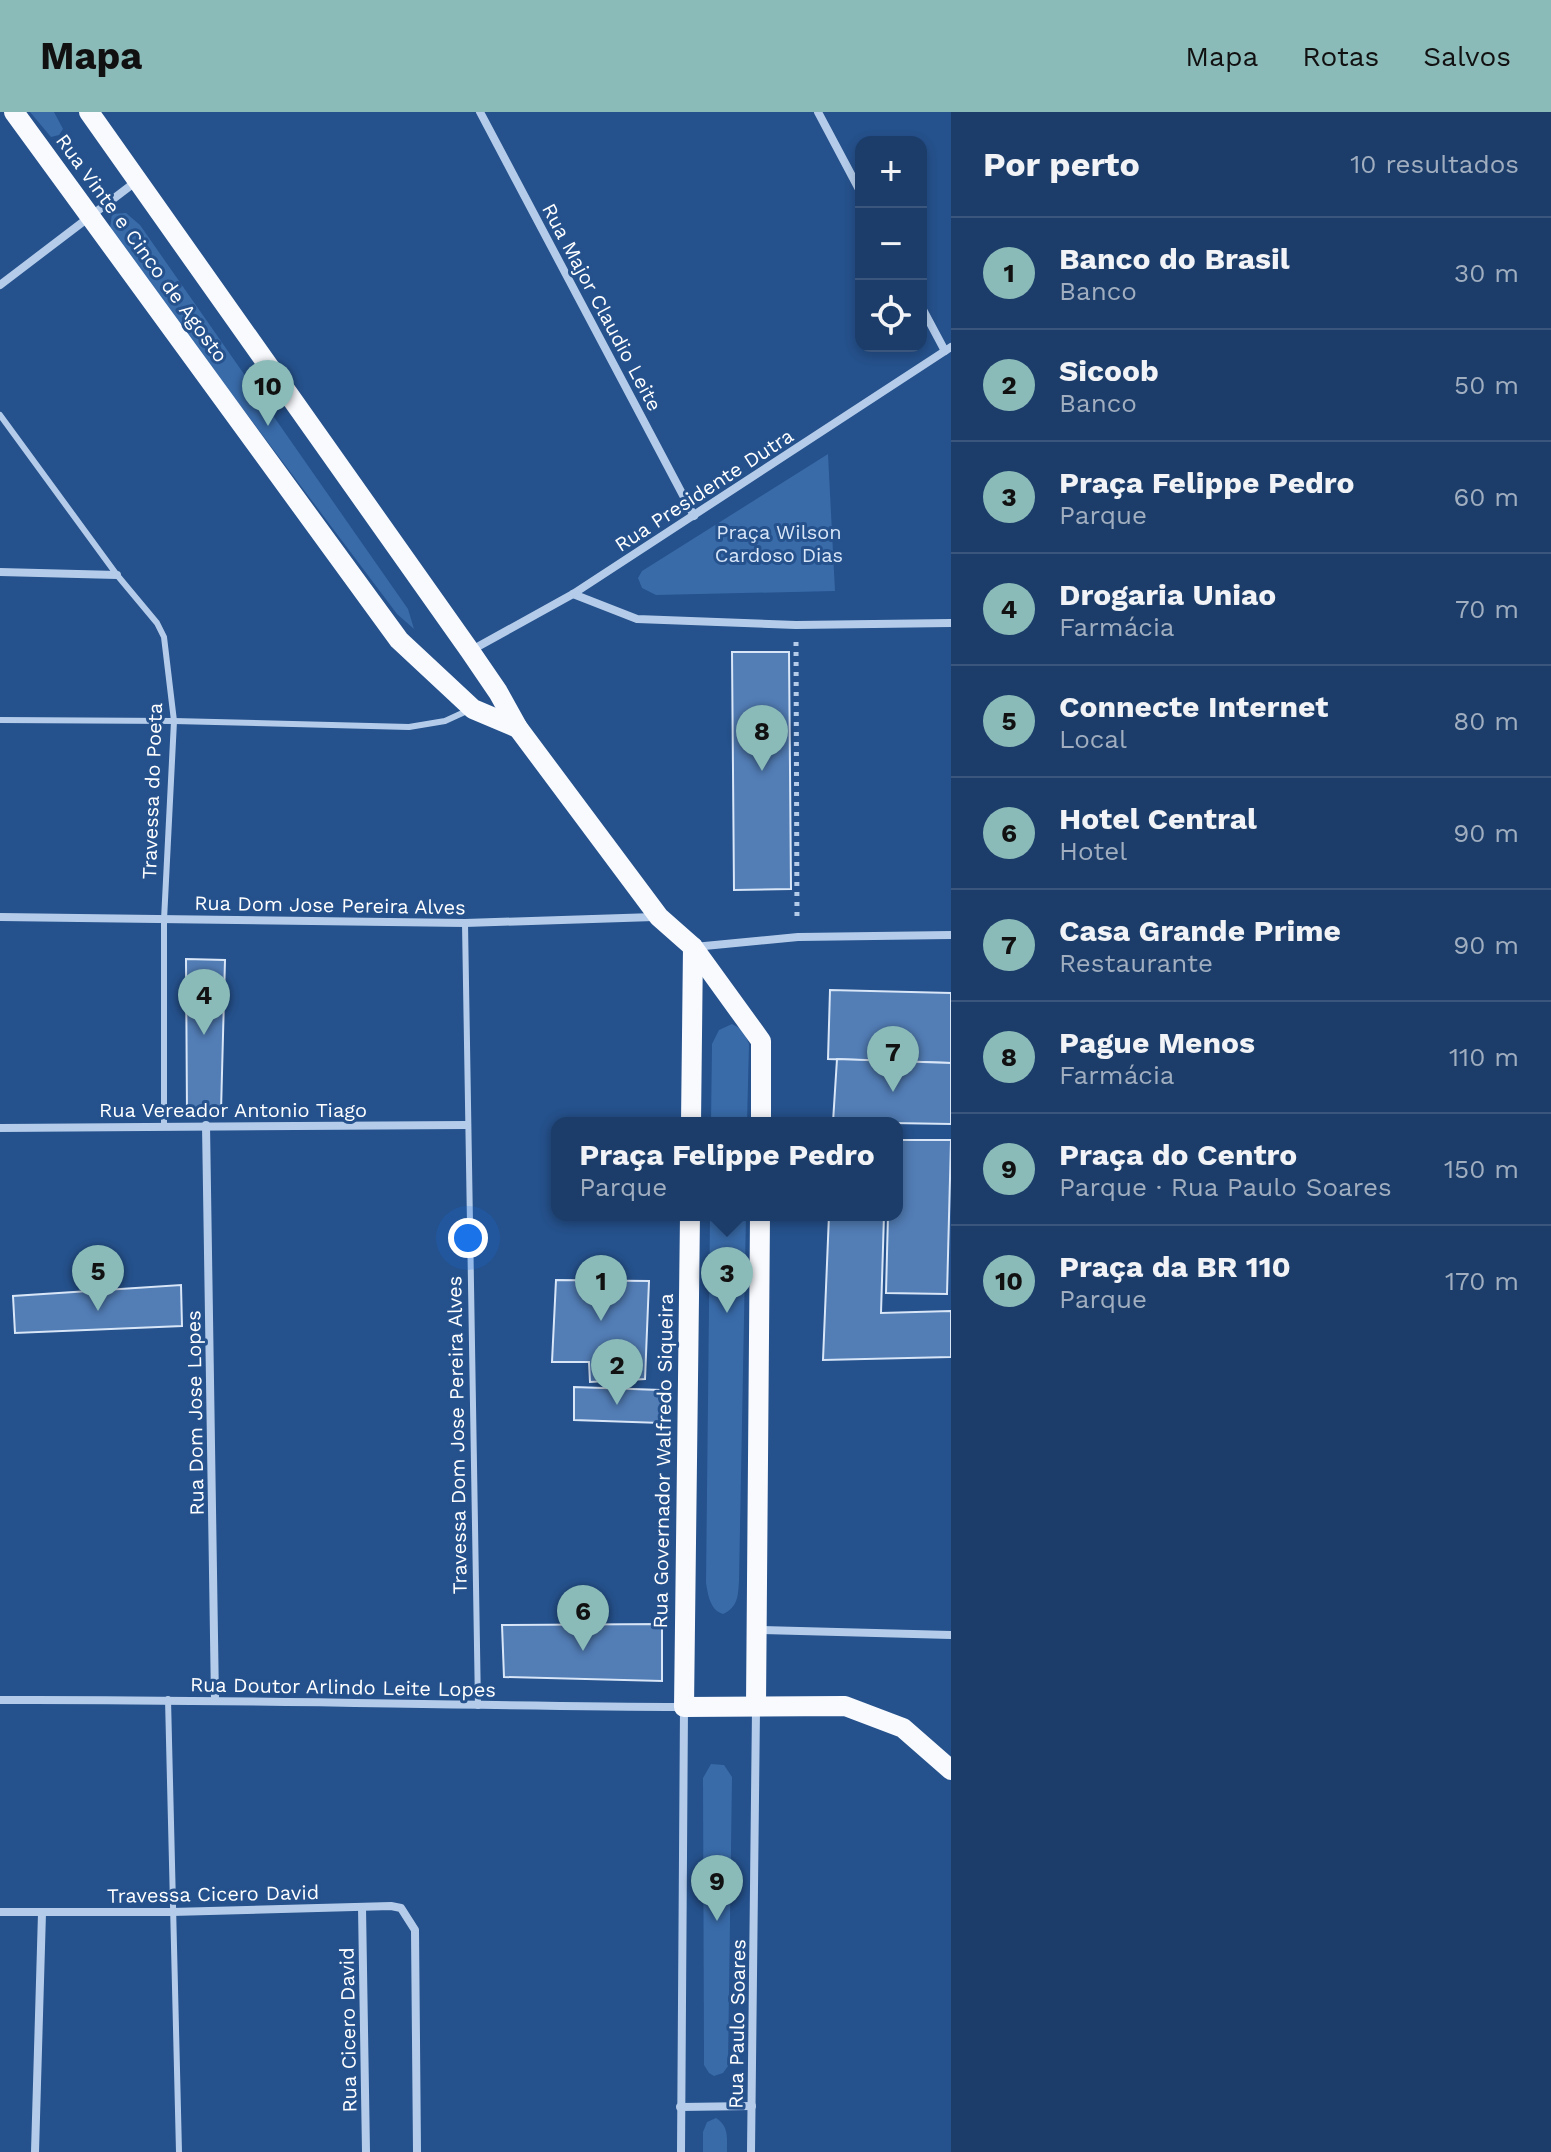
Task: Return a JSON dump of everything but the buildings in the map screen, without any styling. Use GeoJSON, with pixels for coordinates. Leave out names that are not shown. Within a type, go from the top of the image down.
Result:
{"type":"FeatureCollection","features":[{"type":"Feature","properties":{"kind":"main road","name":"Rua Vinte e Cinco de Agosto"},"geometry":{"type":"LineString","coordinates":[[14,112],[399,640],[473,709]]}},
{"type":"Feature","properties":{"kind":"main road","name":"Rua Vinte e Cinco de Agosto"},"geometry":{"type":"LineString","coordinates":[[89,112],[470,651],[518,728],[659,917],[693,947],[761,1041],[761,1117]]}},
{"type":"Feature","properties":{"kind":"main road"},"geometry":{"type":"LineString","coordinates":[[473,709],[518,728]]}},
{"type":"Feature","properties":{"kind":"main road"},"geometry":{"type":"LineString","coordinates":[[691,1117],[693,947]]}},
{"type":"Feature","properties":{"kind":"main road","name":"Rua Governador Walfredo Siqueira"},"geometry":{"type":"LineString","coordinates":[[684,1707],[690,1221]]}},
{"type":"Feature","properties":{"kind":"main road"},"geometry":{"type":"LineString","coordinates":[[756,1705],[760,1221]]}},
{"type":"Feature","properties":{"kind":"main road"},"geometry":{"type":"LineString","coordinates":[[684,1707],[845,1706],[903,1728],[951,1770]]}},
{"type":"Feature","properties":{"kind":"street","name":"Rua Major Claudio Leite"},"geometry":{"type":"LineString","coordinates":[[480,112],[694,516]]}},
{"type":"Feature","properties":{"kind":"street"},"geometry":{"type":"LineString","coordinates":[[818,112],[855,182]]}},
{"type":"Feature","properties":{"kind":"street"},"geometry":{"type":"LineString","coordinates":[[0,285],[139,180]]}},
{"type":"Feature","properties":{"kind":"street"},"geometry":{"type":"LineString","coordinates":[[927,316],[948,349]]}},
{"type":"Feature","properties":{"kind":"street","name":"Rua Presidente Dutra"},"geometry":{"type":"LineString","coordinates":[[470,651],[573,594],[948,349]]}},
{"type":"Feature","properties":{"kind":"street"},"geometry":{"type":"LineString","coordinates":[[0,572],[117,575]]}},
{"type":"Feature","properties":{"kind":"street"},"geometry":{"type":"LineString","coordinates":[[573,594],[637,619],[796,625],[951,623]]}},
{"type":"Feature","properties":{"kind":"street","name":"Rua Dom Jose Pereira Alves"},"geometry":{"type":"LineString","coordinates":[[0,917],[465,923],[659,917]]}},
{"type":"Feature","properties":{"kind":"street"},"geometry":{"type":"LineString","coordinates":[[693,947],[798,937],[951,935]]}},
{"type":"Feature","properties":{"kind":"street","name":"Rua Dom Jose Lopes"},"geometry":{"type":"LineString","coordinates":[[206,1125],[215,1700]]}},
{"type":"Feature","properties":{"kind":"street","name":"Rua Vereador Antonio Tiago"},"geometry":{"type":"LineString","coordinates":[[0,1128],[467,1125]]}},
{"type":"Feature","properties":{"kind":"street"},"geometry":{"type":"LineString","coordinates":[[757,1630],[951,1635]]}},
{"type":"Feature","properties":{"kind":"street","name":"Rua Doutor Arlindo Leite Lopes"},"geometry":{"type":"LineString","coordinates":[[0,1700],[168,1699],[684,1707]]}},
{"type":"Feature","properties":{"kind":"street","name":"Rua Paulo Soares"},"geometry":{"type":"LineString","coordinates":[[751,2152],[756,1705]]}},
{"type":"Feature","properties":{"kind":"street"},"geometry":{"type":"LineString","coordinates":[[681,2152],[684,1707]]}},
{"type":"Feature","properties":{"kind":"street","name":"Rua Cicero David"},"geometry":{"type":"LineString","coordinates":[[362,1907],[366,2152]]}},
{"type":"Feature","properties":{"kind":"street","name":"Travessa Cicero David"},"geometry":{"type":"LineString","coordinates":[[0,1912],[401,1908],[415,1930],[417,2152]]}},
{"type":"Feature","properties":{"kind":"street"},"geometry":{"type":"LineString","coordinates":[[35,2152],[42,1913]]}},
{"type":"Feature","properties":{"kind":"street"},"geometry":{"type":"LineString","coordinates":[[680,2107],[752,2106]]}},
{"type":"Feature","properties":{"kind":"lane","name":"Travessa do Poeta"},"geometry":{"type":"LineString","coordinates":[[0,415],[117,575],[157,623],[164,637],[174,721],[164,920],[164,1127]]}},
{"type":"Feature","properties":{"kind":"lane"},"geometry":{"type":"LineString","coordinates":[[0,720],[409,727],[445,721],[473,709]]}},
{"type":"Feature","properties":{"kind":"lane","name":"Travessa Dom Jose Pereira Alves"},"geometry":{"type":"LineString","coordinates":[[465,923],[478,1706]]}},
{"type":"Feature","properties":{"kind":"lane"},"geometry":{"type":"LineString","coordinates":[[168,1699],[179,2152]]}},
{"type":"Feature","properties":{"kind":"path"},"geometry":{"type":"LineString","coordinates":[[796,625],[798,937]]}},
{"type":"Feature","properties":{"kind":"green space"},"geometry":{"type":"Polygon","coordinates":[[[30,112],[54,112],[63,129],[59,135],[51,137],[30,112]]]}},
{"type":"Feature","properties":{"kind":"green space"},"geometry":{"type":"Polygon","coordinates":[[[126,213],[140,225],[408,609],[414,629],[397,614],[119,244],[110,228],[112,214],[126,213]]]}},
{"type":"Feature","properties":{"kind":"green space","name":"Praça Wilson Cardoso Dias"},"geometry":{"type":"Polygon","coordinates":[[[828,454],[835,591],[656,595],[642,588],[638,578],[642,571],[828,454]]]}},
{"type":"Feature","properties":{"kind":"green space"},"geometry":{"type":"Polygon","coordinates":[[[732,1024],[743,1030],[749,1044],[747,1117],[711,1117],[712,1044],[719,1030],[732,1024]]]}},
{"type":"Feature","properties":{"kind":"green space"},"geometry":{"type":"Polygon","coordinates":[[[710,1221],[746,1221],[739,1581],[737,1596],[728,1611],[723,1614],[712,1606],[706,1583],[710,1221]]]}},
{"type":"Feature","properties":{"kind":"green space"},"geometry":{"type":"Polygon","coordinates":[[[711,1764],[724,1765],[732,1777],[728,2066],[723,2073],[714,2076],[704,2065],[703,1778],[711,1764]]]}},
{"type":"Feature","properties":{"kind":"green space"},"geometry":{"type":"Polygon","coordinates":[[[716,2118],[725,2129],[727,2152],[703,2152],[703,2132],[707,2122],[716,2118]]]}},
{"type":"Feature","properties":{"kind":"place","name":"Praça da BR 110"},"geometry":{"type":"Point","coordinates":[268,426]}},
{"type":"Feature","properties":{"kind":"place","name":"Pague Menos"},"geometry":{"type":"Point","coordinates":[762,771]}},
{"type":"Feature","properties":{"kind":"place","name":"Drogaria Uniao"},"geometry":{"type":"Point","coordinates":[204,1035]}},
{"type":"Feature","properties":{"kind":"place","name":"Casa Grande Prime"},"geometry":{"type":"Point","coordinates":[893,1092]}},
{"type":"Feature","properties":{"kind":"place","name":"Connecte Internet"},"geometry":{"type":"Point","coordinates":[98,1311]}},
{"type":"Feature","properties":{"kind":"place","name":"Praça Felippe Pedro"},"geometry":{"type":"Point","coordinates":[727,1313]}},
{"type":"Feature","properties":{"kind":"place","name":"Banco do Brasil"},"geometry":{"type":"Point","coordinates":[601,1321]}},
{"type":"Feature","properties":{"kind":"place","name":"Sicoob"},"geometry":{"type":"Point","coordinates":[617,1405]}},
{"type":"Feature","properties":{"kind":"place","name":"Hotel Central"},"geometry":{"type":"Point","coordinates":[583,1651]}},
{"type":"Feature","properties":{"kind":"place","name":"Praça do Centro"},"geometry":{"type":"Point","coordinates":[717,1921]}}]}
